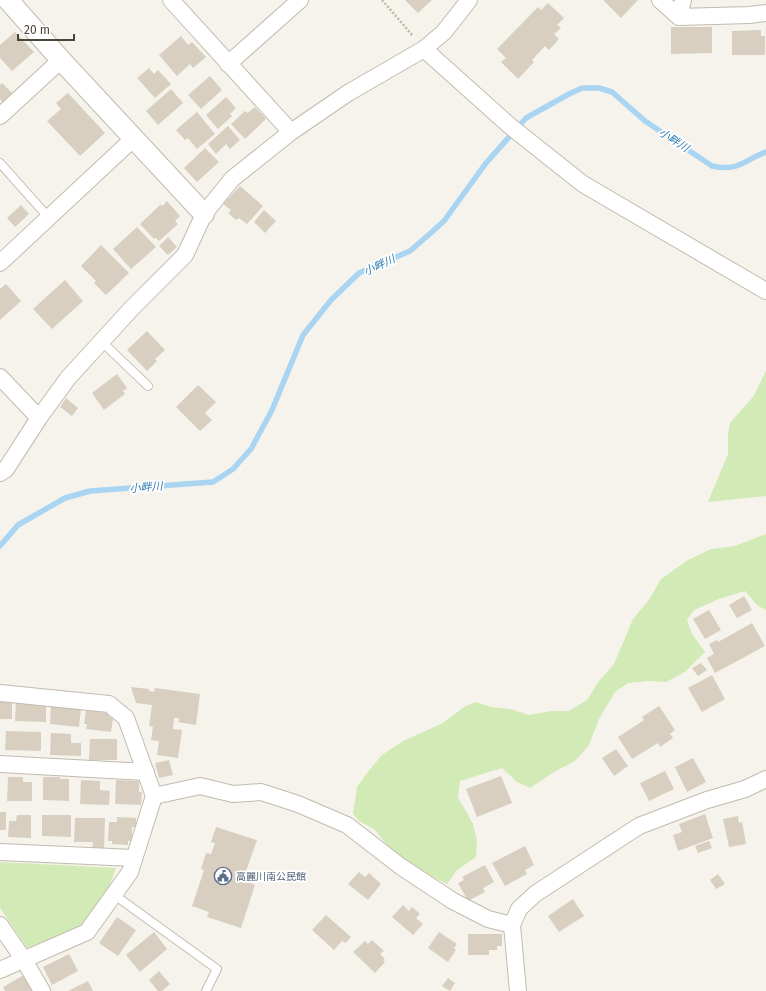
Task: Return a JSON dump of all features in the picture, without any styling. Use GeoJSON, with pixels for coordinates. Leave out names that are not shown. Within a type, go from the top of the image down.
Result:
{"type":"FeatureCollection","features":[{"type":"Feature","properties":{"kind":"street"},"geometry":{"type":"LineString","coordinates":[[8,0],[61,60],[204,214]]}},
{"type":"Feature","properties":{"kind":"street"},"geometry":{"type":"LineString","coordinates":[[171,0],[291,132]]}},
{"type":"Feature","properties":{"kind":"street"},"geometry":{"type":"LineString","coordinates":[[228,64],[300,0]]}},
{"type":"Feature","properties":{"kind":"street"},"geometry":{"type":"LineString","coordinates":[[0,473],[6,469],[39,418],[68,378],[101,341],[185,255],[204,214],[232,179],[291,132],[348,92],[424,49],[444,32],[469,0]]}},
{"type":"Feature","properties":{"kind":"street"},"geometry":{"type":"LineString","coordinates":[[660,0],[679,17],[749,15],[766,13]]}},
{"type":"Feature","properties":{"kind":"street"},"geometry":{"type":"LineString","coordinates":[[679,17],[683,0]]}},
{"type":"Feature","properties":{"kind":"street"},"geometry":{"type":"LineString","coordinates":[[424,49],[524,138],[583,184],[766,291]]}},
{"type":"Feature","properties":{"kind":"street"},"geometry":{"type":"LineString","coordinates":[[0,116],[61,60]]}},
{"type":"Feature","properties":{"kind":"street"},"geometry":{"type":"LineString","coordinates":[[0,263],[134,138]]}},
{"type":"Feature","properties":{"kind":"street"},"geometry":{"type":"LineString","coordinates":[[0,377],[39,418]]}},
{"type":"Feature","properties":{"kind":"street"},"geometry":{"type":"LineString","coordinates":[[0,693],[109,704],[126,718],[154,796],[130,872],[87,932],[0,970]]}},
{"type":"Feature","properties":{"kind":"street"},"geometry":{"type":"LineString","coordinates":[[0,764],[146,772]]}},
{"type":"Feature","properties":{"kind":"street"},"geometry":{"type":"LineString","coordinates":[[518,991],[512,925],[520,909],[535,894],[639,826],[707,800],[745,789],[766,779]]}},
{"type":"Feature","properties":{"kind":"street"},"geometry":{"type":"LineString","coordinates":[[154,796],[200,786],[233,794],[261,792],[298,804],[346,825],[400,866],[453,901],[488,919],[512,925]]}},
{"type":"Feature","properties":{"kind":"street"},"geometry":{"type":"LineString","coordinates":[[0,852],[134,858]]}},
{"type":"Feature","properties":{"kind":"street"},"geometry":{"type":"LineString","coordinates":[[0,925],[24,960],[42,991]]}},
{"type":"Feature","properties":{"kind":"lane"},"geometry":{"type":"LineString","coordinates":[[0,163],[49,218]]}},
{"type":"Feature","properties":{"kind":"lane"},"geometry":{"type":"LineString","coordinates":[[101,341],[148,386]]}},
{"type":"Feature","properties":{"kind":"lane"},"geometry":{"type":"LineString","coordinates":[[113,894],[217,968],[206,991]]}},
{"type":"Feature","properties":{"kind":"path"},"geometry":{"type":"LineString","coordinates":[[382,0],[424,49]]}},
{"type":"Feature","properties":{"kind":"green space"},"geometry":{"type":"Polygon","coordinates":[[[766,371],[766,496],[708,502],[728,454],[728,435],[730,423],[753,397],[766,371]]]}},
{"type":"Feature","properties":{"kind":"green space"},"geometry":{"type":"Polygon","coordinates":[[[766,534],[766,610],[757,605],[745,591],[719,599],[694,610],[687,620],[692,634],[705,652],[685,672],[666,682],[648,681],[628,683],[615,692],[599,719],[589,745],[575,761],[554,772],[530,788],[517,782],[502,768],[460,781],[458,797],[473,824],[477,840],[476,857],[457,870],[447,884],[421,871],[392,851],[374,829],[359,821],[353,814],[357,787],[382,755],[403,741],[443,723],[464,707],[476,702],[491,707],[510,709],[529,715],[552,711],[569,711],[587,700],[599,681],[614,664],[633,619],[649,600],[661,579],[688,560],[711,549],[735,546],[766,534]]]}},
{"type":"Feature","properties":{"kind":"green space"},"geometry":{"type":"Polygon","coordinates":[[[0,862],[116,868],[107,893],[79,927],[27,948],[0,908],[0,862]]]}},
{"type":"Feature","properties":{"kind":"building"},"geometry":{"type":"Polygon","coordinates":[[[405,0],[432,0],[418,13],[405,0]]]}},
{"type":"Feature","properties":{"kind":"building"},"geometry":{"type":"Polygon","coordinates":[[[603,0],[638,0],[621,18],[603,0]]]}},
{"type":"Feature","properties":{"kind":"building"},"geometry":{"type":"Polygon","coordinates":[[[548,3],[564,18],[557,25],[561,28],[554,34],[559,39],[549,50],[545,46],[532,60],[534,62],[518,79],[501,62],[506,58],[497,49],[538,7],[541,10],[548,3]]]}},
{"type":"Feature","properties":{"kind":"building"},"geometry":{"type":"Polygon","coordinates":[[[671,27],[712,27],[712,53],[671,54],[671,27]]]}},
{"type":"Feature","properties":{"kind":"building"},"geometry":{"type":"Polygon","coordinates":[[[761,30],[761,36],[765,36],[765,55],[732,55],[732,31],[761,30]]]}},
{"type":"Feature","properties":{"kind":"building"},"geometry":{"type":"Polygon","coordinates":[[[15,32],[34,52],[12,71],[0,58],[0,45],[15,32]]]}},
{"type":"Feature","properties":{"kind":"building"},"geometry":{"type":"Polygon","coordinates":[[[181,36],[188,45],[192,42],[206,57],[193,68],[190,64],[177,76],[159,55],[181,36]]]}},
{"type":"Feature","properties":{"kind":"building"},"geometry":{"type":"Polygon","coordinates":[[[149,68],[154,74],[158,70],[171,84],[155,98],[137,78],[149,68]]]}},
{"type":"Feature","properties":{"kind":"building"},"geometry":{"type":"Polygon","coordinates":[[[210,76],[222,90],[201,109],[188,95],[210,76]]]}},
{"type":"Feature","properties":{"kind":"building"},"geometry":{"type":"Polygon","coordinates":[[[2,83],[12,93],[3,102],[0,99],[0,85],[2,83]]]}},
{"type":"Feature","properties":{"kind":"building"},"geometry":{"type":"Polygon","coordinates":[[[171,89],[183,103],[158,125],[146,111],[171,89]]]}},
{"type":"Feature","properties":{"kind":"building"},"geometry":{"type":"Polygon","coordinates":[[[68,93],[105,133],[80,156],[47,121],[61,109],[56,103],[68,93]]]}},
{"type":"Feature","properties":{"kind":"building"},"geometry":{"type":"Polygon","coordinates":[[[226,97],[236,108],[230,114],[232,116],[218,129],[206,115],[226,97]]]}},
{"type":"Feature","properties":{"kind":"building"},"geometry":{"type":"Polygon","coordinates":[[[255,107],[266,119],[245,139],[231,124],[245,111],[248,113],[255,107]]]}},
{"type":"Feature","properties":{"kind":"building"},"geometry":{"type":"Polygon","coordinates":[[[197,112],[215,134],[197,149],[188,138],[185,140],[176,130],[197,112]]]}},
{"type":"Feature","properties":{"kind":"building"},"geometry":{"type":"Polygon","coordinates":[[[228,126],[240,140],[230,149],[226,144],[216,154],[208,144],[228,126]]]}},
{"type":"Feature","properties":{"kind":"building"},"geometry":{"type":"Polygon","coordinates":[[[205,148],[219,162],[197,182],[184,168],[205,148]]]}},
{"type":"Feature","properties":{"kind":"building"},"geometry":{"type":"Polygon","coordinates":[[[240,186],[263,206],[247,224],[239,218],[236,220],[228,213],[231,210],[223,204],[240,186]]]}},
{"type":"Feature","properties":{"kind":"building"},"geometry":{"type":"Polygon","coordinates":[[[167,201],[180,216],[175,221],[178,224],[159,241],[156,238],[154,239],[140,224],[161,204],[162,206],[167,201]]]}},
{"type":"Feature","properties":{"kind":"building"},"geometry":{"type":"Polygon","coordinates":[[[21,205],[29,214],[15,227],[7,218],[21,205]]]}},
{"type":"Feature","properties":{"kind":"building"},"geometry":{"type":"Polygon","coordinates":[[[264,210],[276,221],[265,233],[254,222],[264,210]]]}},
{"type":"Feature","properties":{"kind":"building"},"geometry":{"type":"Polygon","coordinates":[[[137,227],[156,247],[131,269],[113,249],[137,227]]]}},
{"type":"Feature","properties":{"kind":"building"},"geometry":{"type":"Polygon","coordinates":[[[168,237],[177,247],[168,255],[159,246],[168,237]]]}},
{"type":"Feature","properties":{"kind":"building"},"geometry":{"type":"Polygon","coordinates":[[[101,245],[129,273],[106,295],[94,283],[96,281],[81,266],[101,245]]]}},
{"type":"Feature","properties":{"kind":"building"},"geometry":{"type":"Polygon","coordinates":[[[65,280],[83,301],[52,329],[33,309],[65,280]]]}},
{"type":"Feature","properties":{"kind":"building"},"geometry":{"type":"Polygon","coordinates":[[[6,284],[21,301],[0,320],[0,289],[6,284]]]}},
{"type":"Feature","properties":{"kind":"building"},"geometry":{"type":"Polygon","coordinates":[[[147,331],[165,350],[155,359],[157,361],[147,371],[127,350],[147,331]]]}},
{"type":"Feature","properties":{"kind":"building"},"geometry":{"type":"Polygon","coordinates":[[[117,374],[127,388],[123,391],[125,394],[104,410],[92,393],[117,374]]]}},
{"type":"Feature","properties":{"kind":"building"},"geometry":{"type":"Polygon","coordinates":[[[198,385],[216,402],[205,413],[212,420],[200,431],[176,407],[198,385]]]}},
{"type":"Feature","properties":{"kind":"building"},"geometry":{"type":"Polygon","coordinates":[[[66,398],[78,408],[72,416],[60,407],[66,398]]]}},
{"type":"Feature","properties":{"kind":"building"},"geometry":{"type":"Polygon","coordinates":[[[744,596],[752,610],[737,618],[729,605],[744,596]]]}},
{"type":"Feature","properties":{"kind":"building"},"geometry":{"type":"Polygon","coordinates":[[[709,610],[721,630],[705,639],[693,619],[709,610]]]}},
{"type":"Feature","properties":{"kind":"building"},"geometry":{"type":"Polygon","coordinates":[[[752,623],[765,646],[715,673],[707,658],[714,654],[709,644],[717,640],[718,642],[752,623]]]}},
{"type":"Feature","properties":{"kind":"building"},"geometry":{"type":"Polygon","coordinates":[[[701,663],[707,670],[698,676],[692,668],[701,663]]]}},
{"type":"Feature","properties":{"kind":"building"},"geometry":{"type":"Polygon","coordinates":[[[712,675],[725,699],[702,712],[688,688],[712,675]]]}},
{"type":"Feature","properties":{"kind":"building"},"geometry":{"type":"Polygon","coordinates":[[[131,687],[149,689],[149,691],[154,692],[155,688],[200,694],[196,725],[178,722],[179,718],[174,718],[173,729],[182,730],[178,758],[157,755],[159,741],[151,740],[153,727],[149,726],[152,705],[136,703],[131,687]]]}},
{"type":"Feature","properties":{"kind":"building"},"geometry":{"type":"Polygon","coordinates":[[[0,698],[12,698],[12,719],[0,719],[0,698]]]}},
{"type":"Feature","properties":{"kind":"building"},"geometry":{"type":"Polygon","coordinates":[[[16,700],[46,704],[46,722],[15,721],[16,700]]]}},
{"type":"Feature","properties":{"kind":"building"},"geometry":{"type":"Polygon","coordinates":[[[51,706],[81,709],[79,727],[50,724],[51,706]]]}},
{"type":"Feature","properties":{"kind":"building"},"geometry":{"type":"Polygon","coordinates":[[[659,706],[675,730],[670,734],[673,738],[660,747],[658,743],[632,759],[618,737],[644,720],[642,717],[659,706]]]}},
{"type":"Feature","properties":{"kind":"building"},"geometry":{"type":"Polygon","coordinates":[[[86,710],[109,713],[109,717],[113,718],[111,732],[86,729],[87,724],[84,724],[86,710]]]}},
{"type":"Feature","properties":{"kind":"building"},"geometry":{"type":"Polygon","coordinates":[[[6,731],[41,732],[41,751],[5,750],[6,731]]]}},
{"type":"Feature","properties":{"kind":"building"},"geometry":{"type":"Polygon","coordinates":[[[51,733],[71,734],[71,743],[81,743],[81,756],[50,755],[51,733]]]}},
{"type":"Feature","properties":{"kind":"building"},"geometry":{"type":"Polygon","coordinates":[[[90,739],[117,739],[117,760],[89,760],[90,739]]]}},
{"type":"Feature","properties":{"kind":"building"},"geometry":{"type":"Polygon","coordinates":[[[616,749],[628,766],[614,776],[602,758],[616,749]]]}},
{"type":"Feature","properties":{"kind":"building"},"geometry":{"type":"Polygon","coordinates":[[[693,758],[706,782],[687,792],[675,767],[693,758]]]}},
{"type":"Feature","properties":{"kind":"building"},"geometry":{"type":"Polygon","coordinates":[[[169,760],[173,775],[159,778],[155,763],[169,760]]]}},
{"type":"Feature","properties":{"kind":"building"},"geometry":{"type":"Polygon","coordinates":[[[665,771],[674,789],[649,801],[640,783],[665,771]]]}},
{"type":"Feature","properties":{"kind":"building"},"geometry":{"type":"Polygon","coordinates":[[[501,776],[512,803],[477,817],[466,789],[501,776]]]}},
{"type":"Feature","properties":{"kind":"building"},"geometry":{"type":"Polygon","coordinates":[[[8,777],[23,777],[23,782],[32,782],[32,801],[7,801],[8,777]]]}},
{"type":"Feature","properties":{"kind":"building"},"geometry":{"type":"Polygon","coordinates":[[[43,777],[60,777],[60,779],[69,779],[69,801],[43,800],[43,777]]]}},
{"type":"Feature","properties":{"kind":"building"},"geometry":{"type":"Polygon","coordinates":[[[81,780],[100,781],[100,790],[110,791],[109,805],[80,804],[81,780]]]}},
{"type":"Feature","properties":{"kind":"building"},"geometry":{"type":"Polygon","coordinates":[[[116,780],[139,781],[139,792],[142,792],[141,805],[115,804],[116,780]]]}},
{"type":"Feature","properties":{"kind":"building"},"geometry":{"type":"Polygon","coordinates":[[[0,812],[6,812],[6,830],[0,830],[0,812]]]}},
{"type":"Feature","properties":{"kind":"building"},"geometry":{"type":"Polygon","coordinates":[[[705,814],[713,838],[678,851],[673,835],[682,832],[679,824],[705,814]]]}},
{"type":"Feature","properties":{"kind":"building"},"geometry":{"type":"Polygon","coordinates":[[[17,815],[31,815],[31,838],[8,837],[9,821],[16,821],[17,815]]]}},
{"type":"Feature","properties":{"kind":"building"},"geometry":{"type":"Polygon","coordinates":[[[42,815],[71,815],[71,837],[42,836],[42,815]]]}},
{"type":"Feature","properties":{"kind":"building"},"geometry":{"type":"Polygon","coordinates":[[[738,816],[739,823],[742,822],[746,844],[729,847],[723,819],[738,816]]]}},
{"type":"Feature","properties":{"kind":"building"},"geometry":{"type":"Polygon","coordinates":[[[117,817],[136,818],[136,827],[132,827],[132,841],[128,841],[128,845],[112,844],[112,841],[108,841],[109,822],[117,822],[117,817]]]}},
{"type":"Feature","properties":{"kind":"building"},"geometry":{"type":"Polygon","coordinates":[[[75,818],[105,818],[104,848],[92,848],[93,842],[74,842],[75,818]]]}},
{"type":"Feature","properties":{"kind":"building"},"geometry":{"type":"Polygon","coordinates":[[[216,827],[257,840],[243,880],[255,885],[241,928],[207,917],[209,912],[192,906],[204,870],[201,869],[206,853],[211,854],[215,843],[211,842],[216,827]]]}},
{"type":"Feature","properties":{"kind":"building"},"geometry":{"type":"Polygon","coordinates":[[[709,841],[712,848],[698,853],[695,846],[709,841]]]}},
{"type":"Feature","properties":{"kind":"building"},"geometry":{"type":"Polygon","coordinates":[[[525,846],[534,865],[525,870],[527,874],[505,886],[492,863],[525,846]]]}},
{"type":"Feature","properties":{"kind":"building"},"geometry":{"type":"Polygon","coordinates":[[[485,865],[494,882],[483,888],[485,892],[468,901],[458,883],[464,880],[462,877],[485,865]]]}},
{"type":"Feature","properties":{"kind":"building"},"geometry":{"type":"Polygon","coordinates":[[[359,872],[365,877],[369,873],[381,884],[368,900],[348,884],[359,872]]]}},
{"type":"Feature","properties":{"kind":"building"},"geometry":{"type":"Polygon","coordinates":[[[718,874],[725,884],[716,889],[710,880],[718,874]]]}},
{"type":"Feature","properties":{"kind":"building"},"geometry":{"type":"Polygon","coordinates":[[[573,899],[584,916],[559,932],[548,916],[573,899]]]}},
{"type":"Feature","properties":{"kind":"building"},"geometry":{"type":"Polygon","coordinates":[[[403,905],[409,911],[412,907],[420,914],[416,918],[423,924],[413,935],[392,917],[403,905]]]}},
{"type":"Feature","properties":{"kind":"building"},"geometry":{"type":"Polygon","coordinates":[[[326,915],[351,937],[346,943],[342,941],[334,950],[312,930],[326,915]]]}},
{"type":"Feature","properties":{"kind":"building"},"geometry":{"type":"Polygon","coordinates":[[[117,917],[136,930],[118,956],[99,943],[117,917]]]}},
{"type":"Feature","properties":{"kind":"building"},"geometry":{"type":"Polygon","coordinates":[[[154,932],[167,949],[140,972],[126,955],[154,932]]]}},
{"type":"Feature","properties":{"kind":"building"},"geometry":{"type":"Polygon","coordinates":[[[439,932],[457,944],[454,948],[456,950],[448,962],[428,948],[439,932]]]}},
{"type":"Feature","properties":{"kind":"building"},"geometry":{"type":"Polygon","coordinates":[[[468,934],[502,934],[502,946],[497,946],[497,950],[489,950],[489,955],[468,955],[468,934]]]}},
{"type":"Feature","properties":{"kind":"building"},"geometry":{"type":"Polygon","coordinates":[[[372,940],[384,951],[380,954],[385,959],[383,960],[385,962],[375,973],[353,952],[365,941],[368,944],[372,940]]]}},
{"type":"Feature","properties":{"kind":"building"},"geometry":{"type":"Polygon","coordinates":[[[69,954],[78,971],[52,985],[43,967],[69,954]]]}},
{"type":"Feature","properties":{"kind":"building"},"geometry":{"type":"Polygon","coordinates":[[[159,971],[170,984],[162,991],[158,991],[149,980],[159,971]]]}},
{"type":"Feature","properties":{"kind":"building"},"geometry":{"type":"Polygon","coordinates":[[[24,975],[33,991],[5,991],[3,987],[24,975]]]}},
{"type":"Feature","properties":{"kind":"building"},"geometry":{"type":"Polygon","coordinates":[[[448,978],[455,983],[450,991],[442,986],[448,978]]]}},
{"type":"Feature","properties":{"kind":"building"},"geometry":{"type":"Polygon","coordinates":[[[88,981],[93,991],[68,991],[88,981]]]}},
{"type":"Feature","properties":{"kind":"waterway","name":"小畔川"},"geometry":{"type":"LineString","coordinates":[[0,546],[18,525],[65,498],[90,491],[213,482],[233,469],[251,449],[272,410],[303,335],[331,300],[359,273],[410,251],[444,221],[486,163],[526,118],[569,94],[582,88],[599,88],[612,92],[645,121],[712,166],[735,166],[766,152]]}},
{"type":"Feature","properties":{"kind":"place","name":"高麗川南公民館"},"geometry":{"type":"Point","coordinates":[223,876]}}]}
